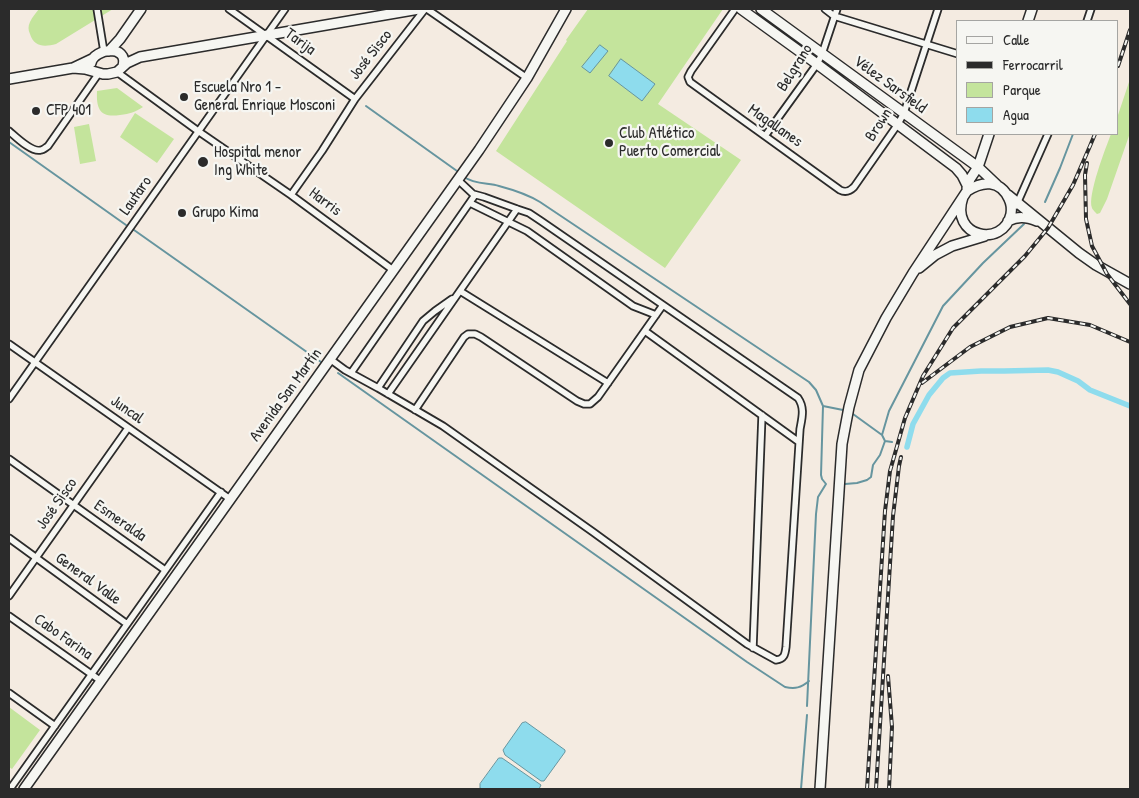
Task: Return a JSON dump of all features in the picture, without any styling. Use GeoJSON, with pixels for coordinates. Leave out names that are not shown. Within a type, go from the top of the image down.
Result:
{"type":"FeatureCollection","features":[{"type":"Feature","properties":{"kind":"street"},"geometry":{"type":"LineString","coordinates":[[97,9],[107,51]]}},
{"type":"Feature","properties":{"kind":"street"},"geometry":{"type":"LineString","coordinates":[[73,68],[107,51],[120,39],[141,9]]}},
{"type":"Feature","properties":{"kind":"street"},"geometry":{"type":"LineString","coordinates":[[120,69],[124,60],[121,54],[124,43],[148,9]]}},
{"type":"Feature","properties":{"kind":"street","name":"Tarija"},"geometry":{"type":"LineString","coordinates":[[229,9],[355,98]]}},
{"type":"Feature","properties":{"kind":"street","name":"Lautaro"},"geometry":{"type":"LineString","coordinates":[[9,399],[285,9]]}},
{"type":"Feature","properties":{"kind":"street"},"geometry":{"type":"LineString","coordinates":[[9,79],[73,68],[85,68],[108,74],[140,57],[420,9]]}},
{"type":"Feature","properties":{"kind":"street"},"geometry":{"type":"LineString","coordinates":[[426,9],[526,78]]}},
{"type":"Feature","properties":{"kind":"street","name":"José Sisco"},"geometry":{"type":"LineString","coordinates":[[291,195],[355,98],[426,9]]}},
{"type":"Feature","properties":{"kind":"street","name":"Magallanes"},"geometry":{"type":"LineString","coordinates":[[735,9],[691,71],[688,77],[689,80],[694,86],[840,190],[847,191]]}},
{"type":"Feature","properties":{"kind":"street","name":"Vélez Sarsfield"},"geometry":{"type":"LineString","coordinates":[[741,9],[959,171],[966,191]]}},
{"type":"Feature","properties":{"kind":"street","name":"Vélez Sarsfield"},"geometry":{"type":"LineString","coordinates":[[761,9],[978,167],[1040,221],[1096,265],[1130,284]]}},
{"type":"Feature","properties":{"kind":"street"},"geometry":{"type":"LineString","coordinates":[[825,9],[834,16],[956,53]]}},
{"type":"Feature","properties":{"kind":"street","name":"Belgrano"},"geometry":{"type":"LineString","coordinates":[[765,136],[817,64],[837,9]]}},
{"type":"Feature","properties":{"kind":"street","name":"Brown"},"geometry":{"type":"LineString","coordinates":[[847,191],[854,187],[904,113],[938,9]]}},
{"type":"Feature","properties":{"kind":"street","name":"Avenida San Martín"},"geometry":{"type":"LineString","coordinates":[[24,789],[479,150],[526,78],[566,10]]}},
{"type":"Feature","properties":{"kind":"street"},"geometry":{"type":"LineString","coordinates":[[107,51],[140,57]]}},
{"type":"Feature","properties":{"kind":"street"},"geometry":{"type":"LineString","coordinates":[[92,59],[92,66],[97,72]]}},
{"type":"Feature","properties":{"kind":"street","name":"Harris"},"geometry":{"type":"LineString","coordinates":[[120,69],[198,131],[291,195],[393,270]]}},
{"type":"Feature","properties":{"kind":"street"},"geometry":{"type":"LineString","coordinates":[[9,131],[32,149],[38,151],[48,146],[97,72]]}},
{"type":"Feature","properties":{"kind":"street"},"geometry":{"type":"LineString","coordinates":[[988,235],[972,231],[966,226],[962,220],[960,204],[978,167],[989,135]]}},
{"type":"Feature","properties":{"kind":"street"},"geometry":{"type":"LineString","coordinates":[[913,273],[935,255],[952,246],[1001,230],[1009,220],[1018,202],[1048,135]]}},
{"type":"Feature","properties":{"kind":"street"},"geometry":{"type":"LineString","coordinates":[[330,359],[443,426],[753,648],[776,660],[784,657],[786,652],[802,408],[798,398],[541,220],[528,213],[484,197],[476,196],[458,180]]}},
{"type":"Feature","properties":{"kind":"street"},"geometry":{"type":"LineString","coordinates":[[820,789],[842,444],[859,370],[886,318],[966,191],[984,183],[992,184],[1003,190],[1010,201],[1009,220]]}},
{"type":"Feature","properties":{"kind":"street"},"geometry":{"type":"LineString","coordinates":[[351,373],[476,196]]}},
{"type":"Feature","properties":{"kind":"street"},"geometry":{"type":"LineString","coordinates":[[470,204],[527,231],[634,306],[656,315]]}},
{"type":"Feature","properties":{"kind":"street"},"geometry":{"type":"LineString","coordinates":[[388,394],[517,209]]}},
{"type":"Feature","properties":{"kind":"street"},"geometry":{"type":"LineString","coordinates":[[1009,220],[1020,217],[1040,221]]}},
{"type":"Feature","properties":{"kind":"street"},"geometry":{"type":"LineString","coordinates":[[460,291],[608,383]]}},
{"type":"Feature","properties":{"kind":"street"},"geometry":{"type":"LineString","coordinates":[[378,388],[423,321],[434,311],[456,297]]}},
{"type":"Feature","properties":{"kind":"street"},"geometry":{"type":"LineString","coordinates":[[416,410],[464,337],[468,334],[475,334],[481,337],[577,401],[590,404],[594,402],[663,305]]}},
{"type":"Feature","properties":{"kind":"street"},"geometry":{"type":"LineString","coordinates":[[645,331],[799,442]]}},
{"type":"Feature","properties":{"kind":"street","name":"Juncal"},"geometry":{"type":"LineString","coordinates":[[9,344],[230,499]]}},
{"type":"Feature","properties":{"kind":"street"},"geometry":{"type":"LineString","coordinates":[[753,648],[762,415]]}},
{"type":"Feature","properties":{"kind":"street","name":"José Sisco"},"geometry":{"type":"LineString","coordinates":[[9,596],[128,428]]}},
{"type":"Feature","properties":{"kind":"street","name":"Esmeralda"},"geometry":{"type":"LineString","coordinates":[[9,459],[165,570]]}},
{"type":"Feature","properties":{"kind":"street"},"geometry":{"type":"LineString","coordinates":[[10,789],[12,781],[55,726],[221,492]]}},
{"type":"Feature","properties":{"kind":"street","name":"General Valle"},"geometry":{"type":"LineString","coordinates":[[9,538],[127,624]]}},
{"type":"Feature","properties":{"kind":"street","name":"Cabo Farina"},"geometry":{"type":"LineString","coordinates":[[9,616],[100,681]]}},
{"type":"Feature","properties":{"kind":"street"},"geometry":{"type":"LineString","coordinates":[[9,693],[55,726]]}},
{"type":"Feature","properties":{"kind":"green space"},"geometry":{"type":"Polygon","coordinates":[[[39,9],[113,9],[56,44],[44,46],[34,41],[29,30],[31,20],[39,9]]]}},
{"type":"Feature","properties":{"kind":"green space","name":"Club Atlético Puerto Comercial"},"geometry":{"type":"Polygon","coordinates":[[[588,9],[723,9],[658,104],[741,160],[665,268],[496,151],[566,40],[588,9]]]}},
{"type":"Feature","properties":{"kind":"green space"},"geometry":{"type":"Polygon","coordinates":[[[1130,79],[1130,133],[1107,199],[1100,213],[1097,214],[1092,209],[1091,202],[1094,183],[1111,135],[1119,135],[1119,112],[1130,79]]]}},
{"type":"Feature","properties":{"kind":"green space"},"geometry":{"type":"Polygon","coordinates":[[[117,88],[143,107],[127,114],[114,116],[104,114],[99,108],[97,91],[117,88]]]}},
{"type":"Feature","properties":{"kind":"green space"},"geometry":{"type":"Polygon","coordinates":[[[135,113],[174,139],[157,163],[120,137],[135,113]]]}},
{"type":"Feature","properties":{"kind":"green space"},"geometry":{"type":"Polygon","coordinates":[[[89,124],[96,161],[80,164],[74,127],[89,124]]]}},
{"type":"Feature","properties":{"kind":"green space"},"geometry":{"type":"Polygon","coordinates":[[[9,707],[40,730],[12,769],[9,767],[9,707]]]}},
{"type":"Feature","properties":{"kind":"water"},"geometry":{"type":"Polygon","coordinates":[[[600,45],[608,51],[590,73],[582,67],[600,45]]]}},
{"type":"Feature","properties":{"kind":"water"},"geometry":{"type":"Polygon","coordinates":[[[621,59],[655,84],[642,101],[609,76],[621,59]]]}},
{"type":"Feature","properties":{"kind":"water"},"geometry":{"type":"Polygon","coordinates":[[[526,722],[565,750],[544,781],[541,781],[505,755],[503,750],[522,723],[526,722]]]}},
{"type":"Feature","properties":{"kind":"water"},"geometry":{"type":"Polygon","coordinates":[[[499,758],[502,758],[541,785],[539,789],[480,788],[480,784],[499,758]]]}},
{"type":"Feature","properties":{"kind":"waterway"},"geometry":{"type":"LineString","coordinates":[[366,106],[457,171]]}},
{"type":"Feature","properties":{"kind":"waterway"},"geometry":{"type":"LineString","coordinates":[[1045,202],[1073,135]]}},
{"type":"Feature","properties":{"kind":"waterway"},"geometry":{"type":"LineString","coordinates":[[9,142],[126,225]]}},
{"type":"Feature","properties":{"kind":"waterway"},"geometry":{"type":"LineString","coordinates":[[464,177],[515,191],[540,202],[809,382],[816,390],[823,406],[821,475],[826,484]]}},
{"type":"Feature","properties":{"kind":"waterway"},"geometry":{"type":"LineString","coordinates":[[882,435],[889,411],[943,306],[983,263],[1024,224]]}},
{"type":"Feature","properties":{"kind":"waterway"},"geometry":{"type":"LineString","coordinates":[[134,230],[321,362]]}},
{"type":"Feature","properties":{"kind":"waterway"},"geometry":{"type":"LineString","coordinates":[[907,447],[913,424],[929,395],[943,378],[950,373],[1048,370],[1058,372],[1078,381],[1090,390],[1130,406]]}},
{"type":"Feature","properties":{"kind":"waterway"},"geometry":{"type":"LineString","coordinates":[[338,373],[785,687],[798,687],[809,681]]}},
{"type":"Feature","properties":{"kind":"waterway"},"geometry":{"type":"LineString","coordinates":[[823,406],[843,410]]}},
{"type":"Feature","properties":{"kind":"waterway"},"geometry":{"type":"LineString","coordinates":[[853,414],[882,435],[885,441],[892,442]]}},
{"type":"Feature","properties":{"kind":"waterway"},"geometry":{"type":"LineString","coordinates":[[845,484],[857,483],[871,477],[873,465],[880,455],[885,441]]}},
{"type":"Feature","properties":{"kind":"waterway"},"geometry":{"type":"LineString","coordinates":[[807,706],[816,514],[818,497],[826,484]]}},
{"type":"Feature","properties":{"kind":"waterway"},"geometry":{"type":"LineString","coordinates":[[801,789],[807,715]]}},
{"type":"Feature","properties":{"kind":"railway"},"geometry":{"type":"LineString","coordinates":[[1119,63],[1130,30]]}},
{"type":"Feature","properties":{"kind":"railway"},"geometry":{"type":"LineString","coordinates":[[867,789],[885,511],[890,471],[905,418],[923,376],[953,328],[1025,256],[1048,228],[1073,185],[1095,135]]}},
{"type":"Feature","properties":{"kind":"railway"},"geometry":{"type":"LineString","coordinates":[[1087,163],[1085,175],[1086,219],[1092,246],[1107,274],[1130,304]]}},
{"type":"Feature","properties":{"kind":"railway"},"geometry":{"type":"LineString","coordinates":[[922,383],[970,347],[1010,327],[1048,318],[1090,325],[1130,342]]}},
{"type":"Feature","properties":{"kind":"railway"},"geometry":{"type":"LineString","coordinates":[[876,789],[893,516],[901,457]]}},
{"type":"Feature","properties":{"kind":"railway"},"geometry":{"type":"LineString","coordinates":[[888,676],[892,727],[889,789]]}},
{"type":"Feature","properties":{"kind":"place","name":"Escuela Nro 1 - General Enrique Mosconi"},"geometry":{"type":"Point","coordinates":[184,97]}},
{"type":"Feature","properties":{"kind":"place","name":"CFP 401"},"geometry":{"type":"Point","coordinates":[36,111]}},
{"type":"Feature","properties":{"kind":"place","name":"Club Atlético Puerto Comercial"},"geometry":{"type":"Point","coordinates":[609,143]}},
{"type":"Feature","properties":{"kind":"place","name":"Hospital menor Ing White"},"geometry":{"type":"Point","coordinates":[203,162]}},
{"type":"Feature","properties":{"kind":"place","name":"Grupo Kima"},"geometry":{"type":"Point","coordinates":[182,213]}}]}
